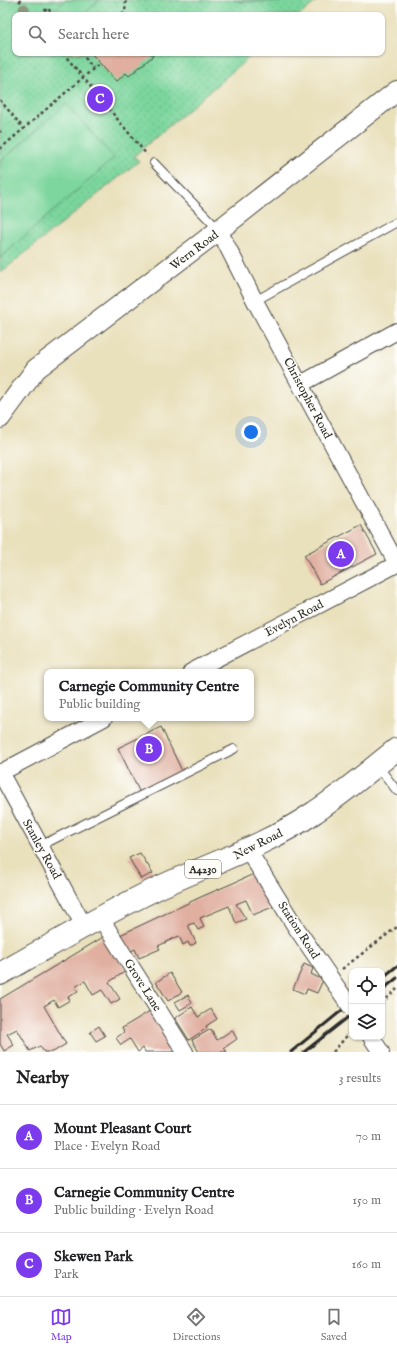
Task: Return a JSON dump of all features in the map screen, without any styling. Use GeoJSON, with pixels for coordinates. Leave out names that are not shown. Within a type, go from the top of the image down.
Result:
{"type":"FeatureCollection","features":[{"type":"Feature","properties":{"kind":"main road","name":"New Road"},"geometry":{"type":"LineString","coordinates":[[0,974],[92,922],[160,888],[248,850],[315,812],[397,749]]}},
{"type":"Feature","properties":{"kind":"street","name":"Wern Road"},"geometry":{"type":"LineString","coordinates":[[0,418],[36,369],[219,230],[397,90]]}},
{"type":"Feature","properties":{"kind":"street","name":"Christopher Road"},"geometry":{"type":"LineString","coordinates":[[219,230],[255,301],[397,564]]}},
{"type":"Feature","properties":{"kind":"street"},"geometry":{"type":"LineString","coordinates":[[301,384],[397,331]]}},
{"type":"Feature","properties":{"kind":"street","name":"Evelyn Road"},"geometry":{"type":"LineString","coordinates":[[197,669],[397,564]]}},
{"type":"Feature","properties":{"kind":"street"},"geometry":{"type":"LineString","coordinates":[[0,773],[98,721]]}},
{"type":"Feature","properties":{"kind":"street","name":"Stanley Road"},"geometry":{"type":"LineString","coordinates":[[0,773],[40,846],[92,922]]}},
{"type":"Feature","properties":{"kind":"street","name":"Station Road"},"geometry":{"type":"LineString","coordinates":[[248,850],[295,926],[349,1005]]}},
{"type":"Feature","properties":{"kind":"street","name":"Grove Lane"},"geometry":{"type":"LineString","coordinates":[[92,922],[185,1052]]}},
{"type":"Feature","properties":{"kind":"street"},"geometry":{"type":"LineString","coordinates":[[373,1040],[381,1052]]}},
{"type":"Feature","properties":{"kind":"lane"},"geometry":{"type":"LineString","coordinates":[[154,162],[219,230]]}},
{"type":"Feature","properties":{"kind":"lane"},"geometry":{"type":"LineString","coordinates":[[255,301],[397,222]]}},
{"type":"Feature","properties":{"kind":"lane"},"geometry":{"type":"LineString","coordinates":[[40,846],[234,749]]}},
{"type":"Feature","properties":{"kind":"lane"},"geometry":{"type":"LineString","coordinates":[[376,764],[397,791]]}},
{"type":"Feature","properties":{"kind":"path"},"geometry":{"type":"LineString","coordinates":[[19,0],[29,12]]}},
{"type":"Feature","properties":{"kind":"path"},"geometry":{"type":"LineString","coordinates":[[125,12],[126,0]]}},
{"type":"Feature","properties":{"kind":"path"},"geometry":{"type":"LineString","coordinates":[[43,12],[48,8],[50,12]]}},
{"type":"Feature","properties":{"kind":"path"},"geometry":{"type":"LineString","coordinates":[[66,56],[154,162]]}},
{"type":"Feature","properties":{"kind":"path"},"geometry":{"type":"LineString","coordinates":[[83,56],[93,68]]}},
{"type":"Feature","properties":{"kind":"path"},"geometry":{"type":"LineString","coordinates":[[0,149],[100,63]]}},
{"type":"Feature","properties":{"kind":"path"},"geometry":{"type":"LineString","coordinates":[[0,100],[24,128]]}},
{"type":"Feature","properties":{"kind":"path"},"geometry":{"type":"LineString","coordinates":[[330,978],[397,927]]}},
{"type":"Feature","properties":{"kind":"path"},"geometry":{"type":"LineString","coordinates":[[385,999],[397,989]]}},
{"type":"Feature","properties":{"kind":"path"},"geometry":{"type":"LineString","coordinates":[[333,1052],[349,1033]]}},
{"type":"Feature","properties":{"kind":"green space"},"geometry":{"type":"Polygon","coordinates":[[[0,0],[318,0],[304,12],[12,12],[12,56],[251,56],[134,156],[139,161],[0,273],[0,0]]]}},
{"type":"Feature","properties":{"kind":"green space"},"geometry":{"type":"Polygon","coordinates":[[[66,0],[100,0],[86,12],[52,12],[66,0]]]}},
{"type":"Feature","properties":{"kind":"green space"},"geometry":{"type":"Polygon","coordinates":[[[234,0],[285,0],[279,2],[240,2],[234,0]]]}},
{"type":"Feature","properties":{"kind":"green space"},"geometry":{"type":"Polygon","coordinates":[[[66,104],[114,158],[0,258],[0,162],[66,104]]]}},
{"type":"Feature","properties":{"kind":"building"},"geometry":{"type":"Polygon","coordinates":[[[94,56],[153,56],[129,76],[126,73],[116,82],[94,56]]]}},
{"type":"Feature","properties":{"kind":"building"},"geometry":{"type":"Polygon","coordinates":[[[361,525],[377,554],[320,584],[304,555],[361,525]]]}},
{"type":"Feature","properties":{"kind":"building"},"geometry":{"type":"Polygon","coordinates":[[[161,727],[182,771],[140,793],[118,748],[161,727]]]}},
{"type":"Feature","properties":{"kind":"building"},"geometry":{"type":"Polygon","coordinates":[[[140,853],[153,873],[141,879],[129,858],[140,853]]]}},
{"type":"Feature","properties":{"kind":"building"},"geometry":{"type":"Polygon","coordinates":[[[254,874],[275,906],[253,915],[246,900],[236,904],[246,919],[236,923],[229,906],[200,918],[204,927],[198,930],[194,923],[188,925],[196,943],[190,946],[188,942],[183,945],[179,936],[158,946],[160,949],[139,958],[135,949],[131,951],[120,935],[203,896],[254,874]]]}},
{"type":"Feature","properties":{"kind":"building"},"geometry":{"type":"Polygon","coordinates":[[[105,936],[126,971],[109,982],[120,999],[111,1004],[102,990],[93,995],[85,981],[75,987],[78,991],[68,997],[70,1000],[58,1007],[54,1000],[44,1006],[66,1044],[53,1052],[44,1052],[40,1046],[30,1051],[17,1029],[7,1034],[14,1045],[4,1051],[0,1044],[0,999],[105,936]]]}},
{"type":"Feature","properties":{"kind":"building"},"geometry":{"type":"Polygon","coordinates":[[[304,964],[313,968],[311,974],[323,980],[317,993],[307,989],[305,994],[293,989],[304,964]]]}},
{"type":"Feature","properties":{"kind":"building"},"geometry":{"type":"Polygon","coordinates":[[[170,973],[182,992],[168,1001],[156,982],[170,973]]]}},
{"type":"Feature","properties":{"kind":"building"},"geometry":{"type":"Polygon","coordinates":[[[188,995],[192,1003],[180,1010],[175,1002],[188,995]]]}},
{"type":"Feature","properties":{"kind":"building"},"geometry":{"type":"Polygon","coordinates":[[[192,1007],[198,1017],[211,1009],[217,1019],[189,1040],[175,1018],[192,1007]]]}},
{"type":"Feature","properties":{"kind":"building"},"geometry":{"type":"Polygon","coordinates":[[[150,1011],[176,1052],[145,1052],[143,1048],[138,1052],[130,1039],[121,1045],[116,1038],[124,1032],[122,1028],[150,1011]]]}},
{"type":"Feature","properties":{"kind":"building"},"geometry":{"type":"Polygon","coordinates":[[[99,1026],[105,1036],[96,1041],[90,1032],[99,1026]]]}},
{"type":"Feature","properties":{"kind":"building"},"geometry":{"type":"Polygon","coordinates":[[[211,1029],[217,1040],[232,1030],[237,1039],[224,1048],[227,1052],[199,1052],[192,1040],[211,1029]]]}},
{"type":"Feature","properties":{"kind":"railway"},"geometry":{"type":"LineString","coordinates":[[385,976],[397,966]]}},
{"type":"Feature","properties":{"kind":"railway"},"geometry":{"type":"LineString","coordinates":[[385,988],[397,978]]}},
{"type":"Feature","properties":{"kind":"railway"},"geometry":{"type":"LineString","coordinates":[[291,1052],[350,1004]]}},
{"type":"Feature","properties":{"kind":"railway"},"geometry":{"type":"LineString","coordinates":[[304,1052],[349,1016]]}},
{"type":"Feature","properties":{"kind":"place","name":"Skewen Park"},"geometry":{"type":"Point","coordinates":[100,99]}},
{"type":"Feature","properties":{"kind":"place","name":"Mount Pleasant Court"},"geometry":{"type":"Point","coordinates":[341,554]}},
{"type":"Feature","properties":{"kind":"place","name":"Carnegie Community Centre"},"geometry":{"type":"Point","coordinates":[149,749]}}]}
